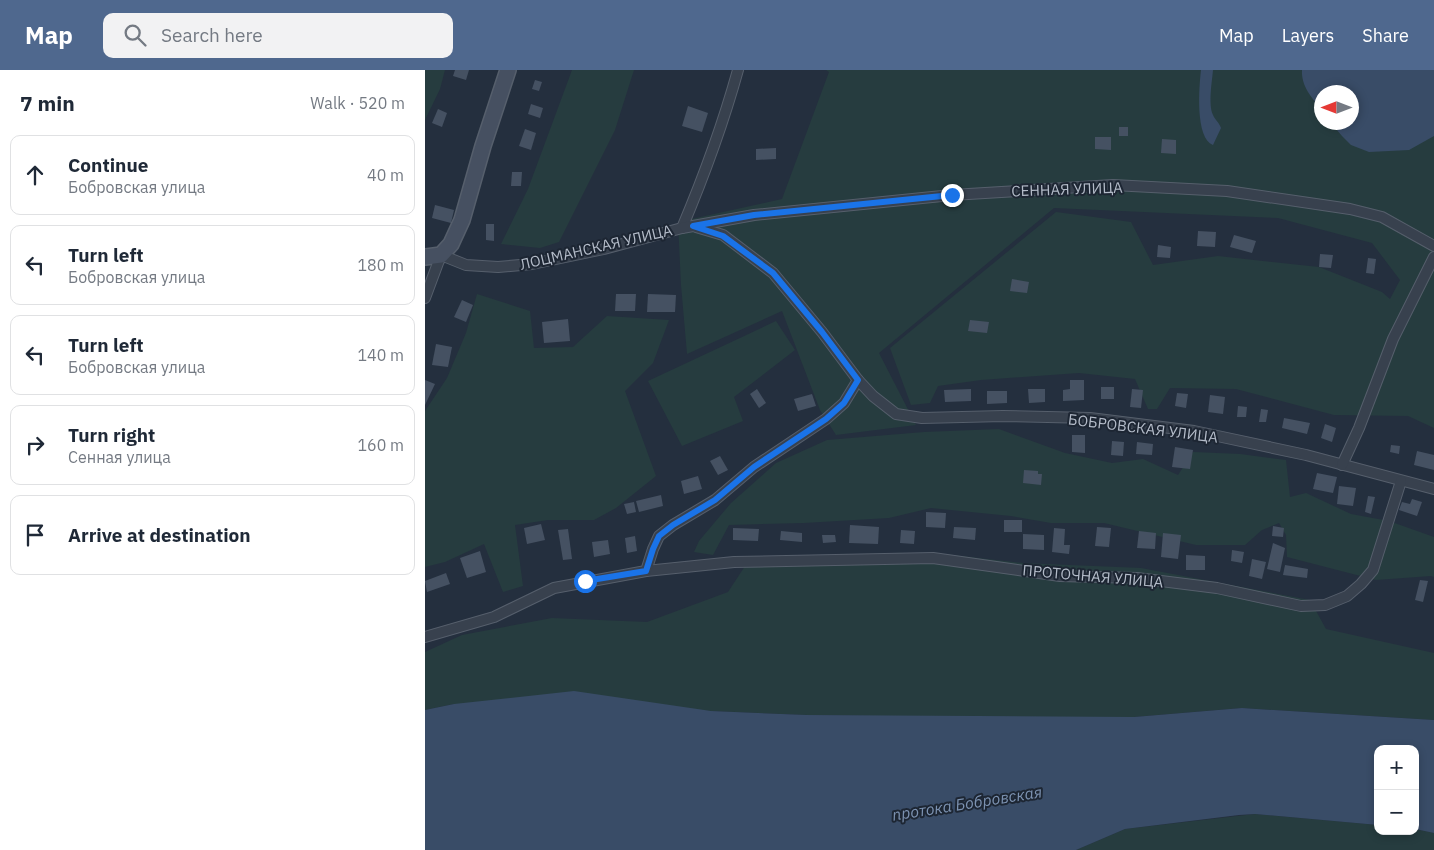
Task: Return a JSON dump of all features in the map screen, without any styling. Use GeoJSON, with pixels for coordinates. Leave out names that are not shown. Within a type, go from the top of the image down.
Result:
{"type":"FeatureCollection","features":[{"type":"Feature","properties":{"kind":"street"},"geometry":{"type":"LineString","coordinates":[[425,298],[441,255],[451,244],[462,220],[483,146],[508,70]]}},
{"type":"Feature","properties":{"kind":"street"},"geometry":{"type":"LineString","coordinates":[[687,227],[738,70]]}},
{"type":"Feature","properties":{"kind":"street","name":"СЕННАЯ УЛИЦА"},"geometry":{"type":"LineString","coordinates":[[687,227],[754,215],[952,195],[1113,185],[1227,191],[1350,209],[1382,218],[1434,246]]}},
{"type":"Feature","properties":{"kind":"street","name":"ЛОЦМАНСКАЯ УЛИЦА"},"geometry":{"type":"LineString","coordinates":[[425,256],[441,255],[466,265],[498,267],[532,264],[604,249],[687,227]]}},
{"type":"Feature","properties":{"kind":"street","name":"БОБРОВСКАЯ УЛИЦА"},"geometry":{"type":"LineString","coordinates":[[687,227],[723,236],[773,273],[822,332],[858,380],[873,396],[896,414],[922,418],[1003,416],[1090,418],[1194,431],[1306,455],[1434,489]]}},
{"type":"Feature","properties":{"kind":"street"},"geometry":{"type":"LineString","coordinates":[[1342,465],[1359,428],[1393,339],[1434,257]]}},
{"type":"Feature","properties":{"kind":"street"},"geometry":{"type":"LineString","coordinates":[[425,637],[494,617],[554,588],[646,571],[659,536],[673,525],[715,500],[754,467],[826,419],[844,403],[858,380]]}},
{"type":"Feature","properties":{"kind":"street","name":"ПРОТОЧНАЯ УЛИЦА"},"geometry":{"type":"LineString","coordinates":[[646,571],[734,562],[933,558],[1060,576],[1137,578],[1217,588],[1301,606],[1325,605],[1347,596],[1373,570],[1401,481]]}},
{"type":"Feature","properties":{"kind":"green space"},"geometry":{"type":"Polygon","coordinates":[[[425,70],[445,70],[440,89],[425,120],[425,70]]]}},
{"type":"Feature","properties":{"kind":"green space"},"geometry":{"type":"Polygon","coordinates":[[[572,70],[634,70],[615,130],[559,242],[540,248],[501,244],[528,189],[572,70]]]}},
{"type":"Feature","properties":{"kind":"green space"},"geometry":{"type":"Polygon","coordinates":[[[826,70],[1434,70],[1434,428],[1408,416],[1334,415],[1236,389],[1170,388],[1157,409],[1148,409],[1135,379],[1079,373],[981,380],[938,386],[930,403],[911,405],[890,348],[1056,212],[1131,222],[1153,265],[1218,256],[1319,267],[1382,292],[1390,299],[1400,280],[1372,243],[1278,218],[1054,208],[879,353],[916,425],[836,435],[820,410],[782,311],[687,354],[678,222],[782,199],[829,72],[826,70]]]}},
{"type":"Feature","properties":{"kind":"green space"},"geometry":{"type":"Polygon","coordinates":[[[477,294],[530,311],[534,348],[573,347],[607,316],[669,320],[653,363],[625,391],[656,476],[616,508],[594,520],[548,520],[515,525],[523,586],[503,592],[484,544],[445,562],[425,567],[425,411],[447,378],[466,333],[477,294]]]}},
{"type":"Feature","properties":{"kind":"green space"},"geometry":{"type":"Polygon","coordinates":[[[776,321],[795,350],[734,397],[743,421],[682,446],[648,381],[776,321]]]}},
{"type":"Feature","properties":{"kind":"green space"},"geometry":{"type":"Polygon","coordinates":[[[999,429],[1065,453],[1112,463],[1143,459],[1178,475],[1193,452],[1240,454],[1286,460],[1290,497],[1306,493],[1351,514],[1389,521],[1434,537],[1434,577],[1376,580],[1287,557],[1286,535],[1279,523],[1262,530],[1245,545],[1196,545],[1104,523],[1051,523],[1011,516],[931,508],[889,518],[729,525],[713,555],[694,552],[699,541],[731,503],[776,463],[827,440],[924,432],[999,429]]]}},
{"type":"Feature","properties":{"kind":"green space"},"geometry":{"type":"Polygon","coordinates":[[[934,553],[1023,563],[1141,568],[1310,600],[1326,629],[1434,653],[1434,720],[1242,708],[1134,717],[807,715],[454,704],[425,710],[425,652],[462,635],[552,618],[647,622],[728,592],[751,557],[934,553]]]}},
{"type":"Feature","properties":{"kind":"green space"},"geometry":{"type":"Polygon","coordinates":[[[1255,814],[1374,825],[1374,835],[1419,835],[1419,830],[1434,833],[1434,850],[1076,850],[1125,829],[1255,814]]]}},
{"type":"Feature","properties":{"kind":"water"},"geometry":{"type":"Polygon","coordinates":[[[1201,70],[1213,70],[1211,105],[1213,115],[1221,128],[1213,145],[1203,133],[1199,111],[1201,70]]]}},
{"type":"Feature","properties":{"kind":"water"},"geometry":{"type":"Polygon","coordinates":[[[1302,70],[1434,70],[1434,136],[1409,150],[1369,152],[1351,145],[1337,130],[1359,130],[1359,85],[1314,85],[1314,100],[1305,86],[1302,70]]]}},
{"type":"Feature","properties":{"kind":"water","name":"протока Бобровская"},"geometry":{"type":"Polygon","coordinates":[[[574,691],[711,711],[807,715],[1134,717],[1242,708],[1434,720],[1434,833],[1419,830],[1419,745],[1374,745],[1374,825],[1255,814],[1239,815],[1125,829],[1076,850],[425,850],[425,710],[454,704],[574,691]]]}},
{"type":"Feature","properties":{"kind":"building"},"geometry":{"type":"Polygon","coordinates":[[[455,70],[469,70],[466,80],[453,76],[455,70]]]}},
{"type":"Feature","properties":{"kind":"building"},"geometry":{"type":"Polygon","coordinates":[[[535,80],[542,82],[539,91],[532,89],[535,80]]]}},
{"type":"Feature","properties":{"kind":"building"},"geometry":{"type":"Polygon","coordinates":[[[531,104],[543,108],[540,118],[528,114],[531,104]]]}},
{"type":"Feature","properties":{"kind":"building"},"geometry":{"type":"Polygon","coordinates":[[[688,106],[708,113],[702,132],[682,126],[688,106]]]}},
{"type":"Feature","properties":{"kind":"building"},"geometry":{"type":"Polygon","coordinates":[[[438,109],[447,113],[442,127],[432,123],[438,109]]]}},
{"type":"Feature","properties":{"kind":"building"},"geometry":{"type":"Polygon","coordinates":[[[1119,127],[1128,127],[1128,136],[1119,136],[1119,127]]]}},
{"type":"Feature","properties":{"kind":"building"},"geometry":{"type":"Polygon","coordinates":[[[525,129],[536,133],[531,150],[519,146],[525,129]]]}},
{"type":"Feature","properties":{"kind":"building"},"geometry":{"type":"Polygon","coordinates":[[[1095,137],[1111,137],[1111,150],[1095,149],[1095,137]]]}},
{"type":"Feature","properties":{"kind":"building"},"geometry":{"type":"Polygon","coordinates":[[[1162,139],[1176,140],[1176,154],[1161,153],[1162,139]]]}},
{"type":"Feature","properties":{"kind":"building"},"geometry":{"type":"Polygon","coordinates":[[[776,148],[776,159],[756,160],[756,149],[776,148]]]}},
{"type":"Feature","properties":{"kind":"building"},"geometry":{"type":"Polygon","coordinates":[[[512,172],[522,172],[521,186],[511,186],[512,172]]]}},
{"type":"Feature","properties":{"kind":"building"},"geometry":{"type":"Polygon","coordinates":[[[435,205],[454,210],[451,223],[432,218],[435,205]]]}},
{"type":"Feature","properties":{"kind":"building"},"geometry":{"type":"Polygon","coordinates":[[[486,224],[494,224],[494,241],[486,240],[486,224]]]}},
{"type":"Feature","properties":{"kind":"building"},"geometry":{"type":"Polygon","coordinates":[[[1198,231],[1216,232],[1215,247],[1197,246],[1198,231]]]}},
{"type":"Feature","properties":{"kind":"building"},"geometry":{"type":"Polygon","coordinates":[[[1234,235],[1256,241],[1252,253],[1230,247],[1234,235]]]}},
{"type":"Feature","properties":{"kind":"building"},"geometry":{"type":"Polygon","coordinates":[[[1158,245],[1171,247],[1170,258],[1157,257],[1158,245]]]}},
{"type":"Feature","properties":{"kind":"building"},"geometry":{"type":"Polygon","coordinates":[[[1320,254],[1333,255],[1331,268],[1319,267],[1320,254]]]}},
{"type":"Feature","properties":{"kind":"building"},"geometry":{"type":"Polygon","coordinates":[[[1368,258],[1376,259],[1374,274],[1366,273],[1368,258]]]}},
{"type":"Feature","properties":{"kind":"building"},"geometry":{"type":"Polygon","coordinates":[[[1012,279],[1029,282],[1027,293],[1010,291],[1012,279]]]}},
{"type":"Feature","properties":{"kind":"building"},"geometry":{"type":"Polygon","coordinates":[[[616,294],[636,294],[635,311],[615,311],[616,294]]]}},
{"type":"Feature","properties":{"kind":"building"},"geometry":{"type":"Polygon","coordinates":[[[648,294],[676,295],[675,312],[647,312],[648,294]]]}},
{"type":"Feature","properties":{"kind":"building"},"geometry":{"type":"Polygon","coordinates":[[[462,300],[473,305],[466,322],[454,317],[462,300]]]}},
{"type":"Feature","properties":{"kind":"building"},"geometry":{"type":"Polygon","coordinates":[[[568,319],[570,341],[544,343],[542,322],[568,319]]]}},
{"type":"Feature","properties":{"kind":"building"},"geometry":{"type":"Polygon","coordinates":[[[970,320],[989,322],[987,333],[968,331],[970,320]]]}},
{"type":"Feature","properties":{"kind":"building"},"geometry":{"type":"Polygon","coordinates":[[[436,344],[452,347],[448,367],[432,365],[436,344]]]}},
{"type":"Feature","properties":{"kind":"building"},"geometry":{"type":"Polygon","coordinates":[[[425,380],[435,384],[425,405],[425,380]]]}},
{"type":"Feature","properties":{"kind":"building"},"geometry":{"type":"Polygon","coordinates":[[[1070,380],[1084,380],[1084,400],[1063,401],[1063,390],[1070,389],[1070,380]]]}},
{"type":"Feature","properties":{"kind":"building"},"geometry":{"type":"Polygon","coordinates":[[[1101,387],[1114,387],[1114,399],[1101,399],[1101,387]]]}},
{"type":"Feature","properties":{"kind":"building"},"geometry":{"type":"Polygon","coordinates":[[[757,389],[766,403],[759,408],[750,394],[757,389]]]}},
{"type":"Feature","properties":{"kind":"building"},"geometry":{"type":"Polygon","coordinates":[[[971,389],[971,401],[945,402],[944,390],[971,389]]]}},
{"type":"Feature","properties":{"kind":"building"},"geometry":{"type":"Polygon","coordinates":[[[1028,389],[1045,389],[1045,402],[1029,403],[1028,389]]]}},
{"type":"Feature","properties":{"kind":"building"},"geometry":{"type":"Polygon","coordinates":[[[1132,389],[1143,390],[1141,408],[1130,407],[1132,389]]]}},
{"type":"Feature","properties":{"kind":"building"},"geometry":{"type":"Polygon","coordinates":[[[987,391],[1007,391],[1007,403],[987,404],[987,391]]]}},
{"type":"Feature","properties":{"kind":"building"},"geometry":{"type":"Polygon","coordinates":[[[1177,393],[1188,394],[1186,408],[1175,406],[1177,393]]]}},
{"type":"Feature","properties":{"kind":"building"},"geometry":{"type":"Polygon","coordinates":[[[812,394],[816,406],[798,411],[794,399],[812,394]]]}},
{"type":"Feature","properties":{"kind":"building"},"geometry":{"type":"Polygon","coordinates":[[[1210,395],[1225,397],[1223,414],[1208,412],[1210,395]]]}},
{"type":"Feature","properties":{"kind":"building"},"geometry":{"type":"Polygon","coordinates":[[[1238,406],[1247,407],[1246,417],[1237,417],[1238,406]]]}},
{"type":"Feature","properties":{"kind":"building"},"geometry":{"type":"Polygon","coordinates":[[[1261,409],[1268,410],[1266,422],[1259,422],[1261,409]]]}},
{"type":"Feature","properties":{"kind":"building"},"geometry":{"type":"Polygon","coordinates":[[[1284,418],[1310,423],[1307,434],[1282,428],[1284,418]]]}},
{"type":"Feature","properties":{"kind":"building"},"geometry":{"type":"Polygon","coordinates":[[[1325,424],[1336,428],[1332,442],[1321,438],[1325,424]]]}},
{"type":"Feature","properties":{"kind":"building"},"geometry":{"type":"Polygon","coordinates":[[[1072,435],[1085,435],[1085,453],[1072,452],[1072,435]]]}},
{"type":"Feature","properties":{"kind":"building"},"geometry":{"type":"Polygon","coordinates":[[[1112,441],[1124,442],[1123,456],[1111,455],[1112,441]]]}},
{"type":"Feature","properties":{"kind":"building"},"geometry":{"type":"Polygon","coordinates":[[[1137,442],[1153,444],[1152,455],[1136,454],[1137,442]]]}},
{"type":"Feature","properties":{"kind":"building"},"geometry":{"type":"Polygon","coordinates":[[[1391,445],[1400,446],[1399,454],[1390,452],[1391,445]]]}},
{"type":"Feature","properties":{"kind":"building"},"geometry":{"type":"Polygon","coordinates":[[[1175,447],[1193,450],[1190,469],[1172,467],[1175,447]]]}},
{"type":"Feature","properties":{"kind":"building"},"geometry":{"type":"Polygon","coordinates":[[[1417,451],[1434,455],[1434,470],[1414,465],[1417,451]]]}},
{"type":"Feature","properties":{"kind":"building"},"geometry":{"type":"Polygon","coordinates":[[[720,456],[728,470],[718,475],[710,461],[720,456]]]}},
{"type":"Feature","properties":{"kind":"building"},"geometry":{"type":"Polygon","coordinates":[[[1024,470],[1038,471],[1038,474],[1042,474],[1041,485],[1023,483],[1024,470]]]}},
{"type":"Feature","properties":{"kind":"building"},"geometry":{"type":"Polygon","coordinates":[[[1317,473],[1337,477],[1333,493],[1313,489],[1317,473]]]}},
{"type":"Feature","properties":{"kind":"building"},"geometry":{"type":"Polygon","coordinates":[[[698,476],[702,489],[684,494],[681,481],[698,476]]]}},
{"type":"Feature","properties":{"kind":"building"},"geometry":{"type":"Polygon","coordinates":[[[1339,486],[1356,488],[1353,506],[1337,504],[1339,486]]]}},
{"type":"Feature","properties":{"kind":"building"},"geometry":{"type":"Polygon","coordinates":[[[661,495],[663,506],[639,512],[636,501],[661,495]]]}},
{"type":"Feature","properties":{"kind":"building"},"geometry":{"type":"Polygon","coordinates":[[[1368,496],[1375,497],[1371,514],[1365,512],[1368,496]]]}},
{"type":"Feature","properties":{"kind":"building"},"geometry":{"type":"Polygon","coordinates":[[[1412,499],[1422,502],[1417,516],[1399,510],[1402,502],[1410,504],[1412,499]]]}},
{"type":"Feature","properties":{"kind":"building"},"geometry":{"type":"Polygon","coordinates":[[[634,502],[636,512],[627,514],[624,504],[634,502]]]}},
{"type":"Feature","properties":{"kind":"building"},"geometry":{"type":"Polygon","coordinates":[[[926,512],[946,513],[945,528],[926,527],[926,512]]]}},
{"type":"Feature","properties":{"kind":"building"},"geometry":{"type":"Polygon","coordinates":[[[1004,520],[1022,520],[1022,532],[1004,532],[1004,520]]]}},
{"type":"Feature","properties":{"kind":"building"},"geometry":{"type":"Polygon","coordinates":[[[541,524],[545,540],[527,544],[524,528],[541,524]]]}},
{"type":"Feature","properties":{"kind":"building"},"geometry":{"type":"Polygon","coordinates":[[[850,525],[879,527],[878,544],[849,543],[850,525]]]}},
{"type":"Feature","properties":{"kind":"building"},"geometry":{"type":"Polygon","coordinates":[[[1273,526],[1284,528],[1283,537],[1272,536],[1273,526]]]}},
{"type":"Feature","properties":{"kind":"building"},"geometry":{"type":"Polygon","coordinates":[[[954,527],[976,528],[975,540],[953,538],[954,527]]]}},
{"type":"Feature","properties":{"kind":"building"},"geometry":{"type":"Polygon","coordinates":[[[1097,527],[1111,528],[1109,547],[1095,546],[1097,527]]]}},
{"type":"Feature","properties":{"kind":"building"},"geometry":{"type":"Polygon","coordinates":[[[733,528],[759,529],[758,541],[733,540],[733,528]]]}},
{"type":"Feature","properties":{"kind":"building"},"geometry":{"type":"Polygon","coordinates":[[[1054,528],[1065,529],[1064,545],[1070,545],[1069,554],[1052,552],[1054,528]]]}},
{"type":"Feature","properties":{"kind":"building"},"geometry":{"type":"Polygon","coordinates":[[[568,529],[572,559],[563,560],[558,530],[568,529]]]}},
{"type":"Feature","properties":{"kind":"building"},"geometry":{"type":"Polygon","coordinates":[[[901,530],[915,531],[914,544],[900,543],[901,530]]]}},
{"type":"Feature","properties":{"kind":"building"},"geometry":{"type":"Polygon","coordinates":[[[781,531],[802,533],[802,542],[780,540],[781,531]]]}},
{"type":"Feature","properties":{"kind":"building"},"geometry":{"type":"Polygon","coordinates":[[[1139,531],[1156,533],[1155,549],[1137,548],[1139,531]]]}},
{"type":"Feature","properties":{"kind":"building"},"geometry":{"type":"Polygon","coordinates":[[[1163,533],[1181,535],[1178,559],[1161,557],[1163,533]]]}},
{"type":"Feature","properties":{"kind":"building"},"geometry":{"type":"Polygon","coordinates":[[[1023,534],[1044,535],[1044,550],[1023,549],[1023,534]]]}},
{"type":"Feature","properties":{"kind":"building"},"geometry":{"type":"Polygon","coordinates":[[[822,535],[835,535],[836,542],[823,543],[822,535]]]}},
{"type":"Feature","properties":{"kind":"building"},"geometry":{"type":"Polygon","coordinates":[[[635,536],[637,551],[627,553],[625,538],[635,536]]]}},
{"type":"Feature","properties":{"kind":"building"},"geometry":{"type":"Polygon","coordinates":[[[608,540],[610,554],[594,557],[592,542],[608,540]]]}},
{"type":"Feature","properties":{"kind":"building"},"geometry":{"type":"Polygon","coordinates":[[[1273,543],[1285,548],[1280,572],[1267,569],[1273,543]]]}},
{"type":"Feature","properties":{"kind":"building"},"geometry":{"type":"Polygon","coordinates":[[[1232,550],[1244,552],[1242,563],[1231,561],[1232,550]]]}},
{"type":"Feature","properties":{"kind":"building"},"geometry":{"type":"Polygon","coordinates":[[[480,551],[486,572],[467,578],[460,558],[480,551]]]}},
{"type":"Feature","properties":{"kind":"building"},"geometry":{"type":"Polygon","coordinates":[[[1186,555],[1205,556],[1205,570],[1186,570],[1186,555]]]}},
{"type":"Feature","properties":{"kind":"building"},"geometry":{"type":"Polygon","coordinates":[[[1252,559],[1266,562],[1262,579],[1249,576],[1252,559]]]}},
{"type":"Feature","properties":{"kind":"building"},"geometry":{"type":"Polygon","coordinates":[[[1285,565],[1308,569],[1307,578],[1283,575],[1285,565]]]}},
{"type":"Feature","properties":{"kind":"building"},"geometry":{"type":"Polygon","coordinates":[[[446,573],[450,584],[427,592],[425,581],[446,573]]]}},
{"type":"Feature","properties":{"kind":"building"},"geometry":{"type":"Polygon","coordinates":[[[1420,580],[1428,581],[1423,602],[1415,600],[1420,580]]]}},
{"type":"Feature","properties":{"kind":"route"},"geometry":{"type":"LineString","coordinates":[[585,581],[646,571],[659,536],[673,525],[715,500],[754,467],[815,428],[844,403],[858,380],[822,332],[773,273],[723,236],[693,226],[754,215],[952,195]]}}]}
